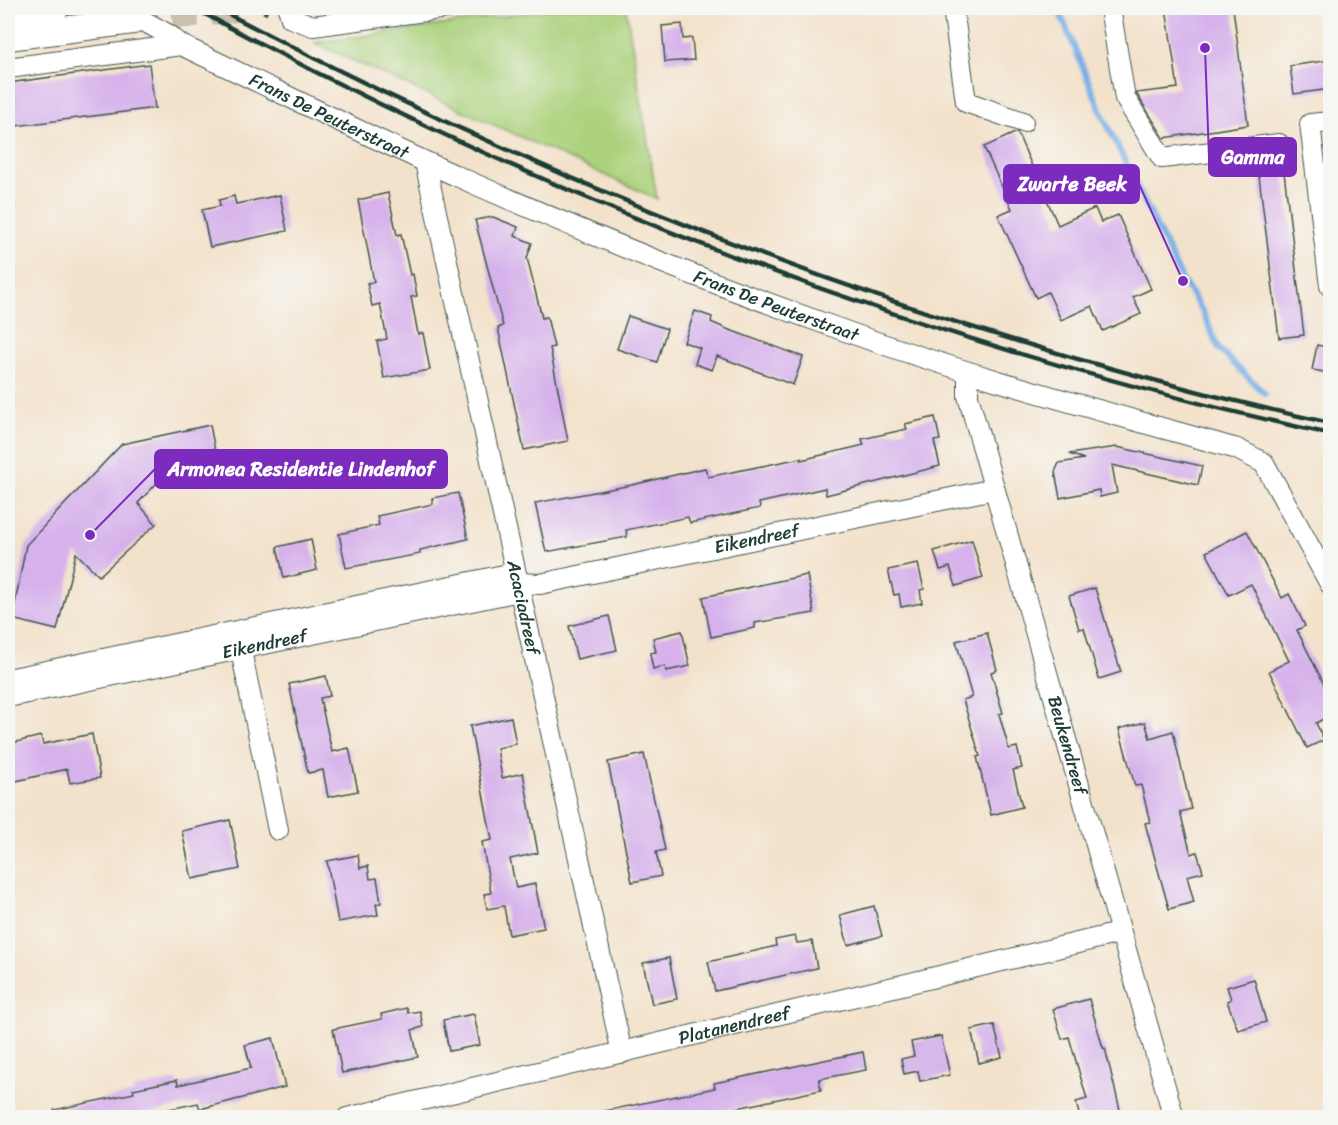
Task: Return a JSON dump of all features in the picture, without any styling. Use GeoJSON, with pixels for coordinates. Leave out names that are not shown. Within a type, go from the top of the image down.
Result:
{"type":"FeatureCollection","features":[{"type":"Feature","properties":{"kind":"main road"},"geometry":{"type":"LineString","coordinates":[[8,37],[133,16]]}},
{"type":"Feature","properties":{"kind":"street"},"geometry":{"type":"LineString","coordinates":[[8,14],[60,8]]}},
{"type":"Feature","properties":{"kind":"street"},"geometry":{"type":"LineString","coordinates":[[288,8],[291,18],[313,26],[447,8]]}},
{"type":"Feature","properties":{"kind":"street"},"geometry":{"type":"LineString","coordinates":[[954,8],[966,102],[1023,122]]}},
{"type":"Feature","properties":{"kind":"street"},"geometry":{"type":"LineString","coordinates":[[1110,8],[1125,98],[1162,158],[1279,144]]}},
{"type":"Feature","properties":{"kind":"street"},"geometry":{"type":"LineString","coordinates":[[130,51],[138,37],[133,16]]}},
{"type":"Feature","properties":{"kind":"street","name":"Frans De Peuterstraat"},"geometry":{"type":"LineString","coordinates":[[133,16],[169,34],[181,45],[425,162],[586,232],[703,278],[836,328],[968,372],[1237,449],[1264,463],[1330,584]]}},
{"type":"Feature","properties":{"kind":"street"},"geometry":{"type":"LineString","coordinates":[[8,68],[181,45]]}},
{"type":"Feature","properties":{"kind":"street"},"geometry":{"type":"LineString","coordinates":[[1330,122],[1310,124],[1330,286]]}},
{"type":"Feature","properties":{"kind":"street","name":"Acaciadreef"},"geometry":{"type":"LineString","coordinates":[[425,162],[520,583],[622,1053]]}},
{"type":"Feature","properties":{"kind":"street","name":"Beukendreef"},"geometry":{"type":"LineString","coordinates":[[968,372],[968,396],[1119,933],[1174,1118]]}},
{"type":"Feature","properties":{"kind":"street","name":"Eikendreef"},"geometry":{"type":"LineString","coordinates":[[8,679],[510,593],[520,583],[540,584],[994,489]]}},
{"type":"Feature","properties":{"kind":"street"},"geometry":{"type":"LineString","coordinates":[[239,639],[278,830]]}},
{"type":"Feature","properties":{"kind":"street","name":"Eikendreef"},"geometry":{"type":"LineString","coordinates":[[8,697],[239,639]]}},
{"type":"Feature","properties":{"kind":"street","name":"Platanendreef"},"geometry":{"type":"LineString","coordinates":[[347,1118],[1119,933]]}},
{"type":"Feature","properties":{"kind":"green space"},"geometry":{"type":"Polygon","coordinates":[[[560,8],[626,8],[657,199],[314,43],[560,8]]]}},
{"type":"Feature","properties":{"kind":"building"},"geometry":{"type":"Polygon","coordinates":[[[1166,8],[1233,8],[1248,125],[1164,138],[1136,93],[1178,88],[1166,8]]]}},
{"type":"Feature","properties":{"kind":"building"},"geometry":{"type":"Polygon","coordinates":[[[682,24],[683,39],[692,38],[694,60],[665,62],[662,26],[682,24]]]}},
{"type":"Feature","properties":{"kind":"building"},"geometry":{"type":"Polygon","coordinates":[[[1330,60],[1330,89],[1294,94],[1290,66],[1330,60]]]}},
{"type":"Feature","properties":{"kind":"building"},"geometry":{"type":"Polygon","coordinates":[[[149,64],[155,108],[8,127],[8,83],[149,64]]]}},
{"type":"Feature","properties":{"kind":"building"},"geometry":{"type":"Polygon","coordinates":[[[1017,132],[1058,225],[1095,208],[1101,222],[1118,215],[1151,289],[1133,297],[1141,314],[1103,331],[1092,306],[1061,320],[1048,292],[1036,298],[998,215],[1012,209],[984,147],[1017,132]]]}},
{"type":"Feature","properties":{"kind":"building"},"geometry":{"type":"Polygon","coordinates":[[[1282,156],[1304,335],[1279,338],[1257,160],[1282,156]]]}},
{"type":"Feature","properties":{"kind":"building"},"geometry":{"type":"Polygon","coordinates":[[[388,193],[397,235],[401,234],[410,275],[413,274],[417,296],[411,297],[418,334],[423,333],[430,370],[384,378],[377,341],[387,339],[380,304],[372,306],[367,283],[374,282],[358,200],[388,193]]]}},
{"type":"Feature","properties":{"kind":"building"},"geometry":{"type":"Polygon","coordinates":[[[280,195],[287,231],[210,247],[202,210],[220,206],[219,200],[234,196],[236,204],[280,195]]]}},
{"type":"Feature","properties":{"kind":"building"},"geometry":{"type":"Polygon","coordinates":[[[493,217],[518,227],[515,236],[532,243],[527,258],[542,318],[547,317],[554,347],[550,348],[568,441],[524,450],[498,328],[503,326],[475,220],[493,217]]]}},
{"type":"Feature","properties":{"kind":"building"},"geometry":{"type":"Polygon","coordinates":[[[695,311],[712,317],[711,322],[727,329],[803,357],[793,385],[717,356],[712,370],[695,364],[700,348],[684,342],[695,311]]]}},
{"type":"Feature","properties":{"kind":"building"},"geometry":{"type":"Polygon","coordinates":[[[628,316],[667,329],[657,362],[617,349],[628,316]]]}},
{"type":"Feature","properties":{"kind":"building"},"geometry":{"type":"Polygon","coordinates":[[[1317,345],[1330,348],[1330,373],[1312,370],[1317,345]]]}},
{"type":"Feature","properties":{"kind":"building"},"geometry":{"type":"Polygon","coordinates":[[[935,417],[940,440],[934,441],[940,466],[826,495],[825,488],[759,503],[760,508],[690,523],[688,517],[626,530],[627,537],[546,552],[535,503],[632,485],[705,468],[708,477],[801,458],[801,460],[864,445],[862,439],[907,429],[905,424],[935,417]]]}},
{"type":"Feature","properties":{"kind":"building"},"geometry":{"type":"Polygon","coordinates":[[[210,425],[219,471],[157,483],[138,503],[156,524],[99,576],[76,553],[57,630],[12,619],[26,545],[122,444],[210,425]]]}},
{"type":"Feature","properties":{"kind":"building"},"geometry":{"type":"Polygon","coordinates":[[[1117,447],[1202,466],[1198,485],[1112,465],[1117,493],[1100,497],[1099,490],[1060,498],[1055,472],[1059,463],[1084,459],[1069,454],[1117,447]]]}},
{"type":"Feature","properties":{"kind":"building"},"geometry":{"type":"Polygon","coordinates":[[[458,493],[468,539],[420,550],[420,554],[346,568],[339,534],[379,525],[377,516],[433,504],[432,498],[458,493]]]}},
{"type":"Feature","properties":{"kind":"building"},"geometry":{"type":"Polygon","coordinates":[[[1247,531],[1282,598],[1289,594],[1305,626],[1297,630],[1330,696],[1330,715],[1316,723],[1324,740],[1307,748],[1269,671],[1289,661],[1251,584],[1229,595],[1206,552],[1247,531]]]}},
{"type":"Feature","properties":{"kind":"building"},"geometry":{"type":"Polygon","coordinates":[[[311,539],[317,570],[284,578],[277,547],[311,539]]]}},
{"type":"Feature","properties":{"kind":"building"},"geometry":{"type":"Polygon","coordinates":[[[972,540],[983,578],[956,586],[950,567],[940,570],[934,551],[972,540]]]}},
{"type":"Feature","properties":{"kind":"building"},"geometry":{"type":"Polygon","coordinates":[[[918,564],[924,589],[920,590],[922,603],[901,607],[899,594],[894,595],[888,570],[918,564]]]}},
{"type":"Feature","properties":{"kind":"building"},"geometry":{"type":"Polygon","coordinates":[[[807,575],[814,613],[755,623],[755,628],[711,637],[703,597],[807,575]]]}},
{"type":"Feature","properties":{"kind":"building"},"geometry":{"type":"Polygon","coordinates":[[[1095,588],[1121,672],[1099,679],[1084,628],[1079,629],[1069,596],[1095,588]]]}},
{"type":"Feature","properties":{"kind":"building"},"geometry":{"type":"Polygon","coordinates":[[[609,616],[617,650],[577,659],[569,626],[609,616]]]}},
{"type":"Feature","properties":{"kind":"building"},"geometry":{"type":"Polygon","coordinates":[[[682,631],[690,666],[666,671],[665,666],[653,669],[650,653],[656,652],[653,638],[682,631]]]}},
{"type":"Feature","properties":{"kind":"building"},"geometry":{"type":"Polygon","coordinates":[[[987,633],[997,670],[991,672],[1003,713],[999,714],[1009,749],[1017,747],[1022,768],[1013,770],[1022,807],[991,815],[977,757],[980,756],[963,700],[972,697],[956,641],[987,633]]]}},
{"type":"Feature","properties":{"kind":"building"},"geometry":{"type":"Polygon","coordinates":[[[326,676],[330,696],[320,698],[332,752],[349,748],[358,791],[328,797],[323,770],[308,773],[289,684],[326,676]]]}},
{"type":"Feature","properties":{"kind":"building"},"geometry":{"type":"Polygon","coordinates":[[[511,717],[516,744],[497,748],[502,778],[523,773],[538,853],[510,859],[516,888],[535,884],[544,928],[509,935],[504,906],[487,909],[484,894],[491,893],[482,842],[492,840],[470,726],[511,717]]]}},
{"type":"Feature","properties":{"kind":"building"},"geometry":{"type":"Polygon","coordinates":[[[1145,722],[1150,738],[1173,731],[1191,809],[1180,812],[1191,854],[1197,852],[1203,872],[1187,876],[1194,902],[1169,909],[1145,823],[1150,822],[1141,785],[1135,786],[1119,729],[1145,722]]]}},
{"type":"Feature","properties":{"kind":"building"},"geometry":{"type":"Polygon","coordinates":[[[92,734],[100,778],[70,783],[67,769],[12,782],[8,762],[8,744],[41,736],[43,744],[92,734]]]}},
{"type":"Feature","properties":{"kind":"building"},"geometry":{"type":"Polygon","coordinates":[[[644,754],[665,850],[656,852],[661,876],[632,882],[608,762],[644,754]]]}},
{"type":"Feature","properties":{"kind":"building"},"geometry":{"type":"Polygon","coordinates":[[[230,820],[240,869],[192,879],[182,831],[230,820]]]}},
{"type":"Feature","properties":{"kind":"building"},"geometry":{"type":"Polygon","coordinates":[[[358,855],[360,868],[368,866],[370,879],[377,878],[381,903],[376,904],[378,915],[338,922],[327,861],[358,855]]]}},
{"type":"Feature","properties":{"kind":"building"},"geometry":{"type":"Polygon","coordinates":[[[874,906],[882,936],[848,945],[840,915],[874,906]]]}},
{"type":"Feature","properties":{"kind":"building"},"geometry":{"type":"Polygon","coordinates":[[[795,936],[797,943],[812,941],[817,968],[715,991],[708,962],[776,946],[775,940],[795,936]]]}},
{"type":"Feature","properties":{"kind":"building"},"geometry":{"type":"Polygon","coordinates":[[[669,958],[677,999],[652,1004],[643,963],[669,958]]]}},
{"type":"Feature","properties":{"kind":"building"},"geometry":{"type":"Polygon","coordinates":[[[1254,979],[1266,1022],[1238,1030],[1227,1001],[1231,999],[1227,987],[1254,979]]]}},
{"type":"Feature","properties":{"kind":"building"},"geometry":{"type":"Polygon","coordinates":[[[1089,999],[1103,1048],[1105,1048],[1122,1118],[1080,1118],[1076,1102],[1087,1099],[1069,1037],[1062,1039],[1053,1009],[1089,999]]]}},
{"type":"Feature","properties":{"kind":"building"},"geometry":{"type":"Polygon","coordinates":[[[407,1008],[408,1013],[420,1011],[423,1027],[412,1030],[418,1057],[342,1073],[333,1029],[382,1019],[381,1014],[407,1008]]]}},
{"type":"Feature","properties":{"kind":"building"},"geometry":{"type":"Polygon","coordinates":[[[474,1014],[480,1045],[449,1051],[443,1020],[474,1014]]]}},
{"type":"Feature","properties":{"kind":"building"},"geometry":{"type":"Polygon","coordinates":[[[994,1025],[1002,1057],[979,1063],[971,1030],[994,1025]]]}},
{"type":"Feature","properties":{"kind":"building"},"geometry":{"type":"Polygon","coordinates":[[[941,1036],[950,1075],[920,1081],[918,1071],[904,1074],[901,1059],[914,1056],[911,1042],[941,1036]]]}},
{"type":"Feature","properties":{"kind":"building"},"geometry":{"type":"Polygon","coordinates":[[[273,1038],[285,1087],[200,1109],[198,1103],[126,1118],[54,1118],[54,1110],[134,1093],[133,1089],[177,1080],[178,1085],[251,1068],[245,1045],[273,1038]]]}},
{"type":"Feature","properties":{"kind":"building"},"geometry":{"type":"Polygon","coordinates":[[[863,1052],[866,1070],[819,1079],[821,1090],[704,1115],[705,1118],[605,1118],[605,1111],[715,1088],[714,1083],[863,1052]]]}},
{"type":"Feature","properties":{"kind":"waterway"},"geometry":{"type":"LineString","coordinates":[[1058,8],[1103,116],[1183,281],[1202,311],[1219,349],[1265,394]]}},
{"type":"Feature","properties":{"kind":"tunnel"},"geometry":{"type":"LineString","coordinates":[[133,21],[246,8]]}},
{"type":"Feature","properties":{"kind":"railway"},"geometry":{"type":"LineString","coordinates":[[194,8],[328,78],[465,144],[605,205],[747,262],[890,313],[1036,358],[1182,399],[1330,434]]}},
{"type":"Feature","properties":{"kind":"railway"},"geometry":{"type":"LineString","coordinates":[[217,8],[350,76],[484,139],[621,199],[760,253],[900,303],[1042,348],[1185,388],[1330,423]]}},
{"type":"Feature","properties":{"kind":"place","name":"Gamma"},"geometry":{"type":"Point","coordinates":[1205,48]}},
{"type":"Feature","properties":{"kind":"place","name":"Zwarte Beek"},"geometry":{"type":"Point","coordinates":[1183,281]}},
{"type":"Feature","properties":{"kind":"place","name":"Armonea Residentie Lindenhof"},"geometry":{"type":"Point","coordinates":[90,535]}}]}
